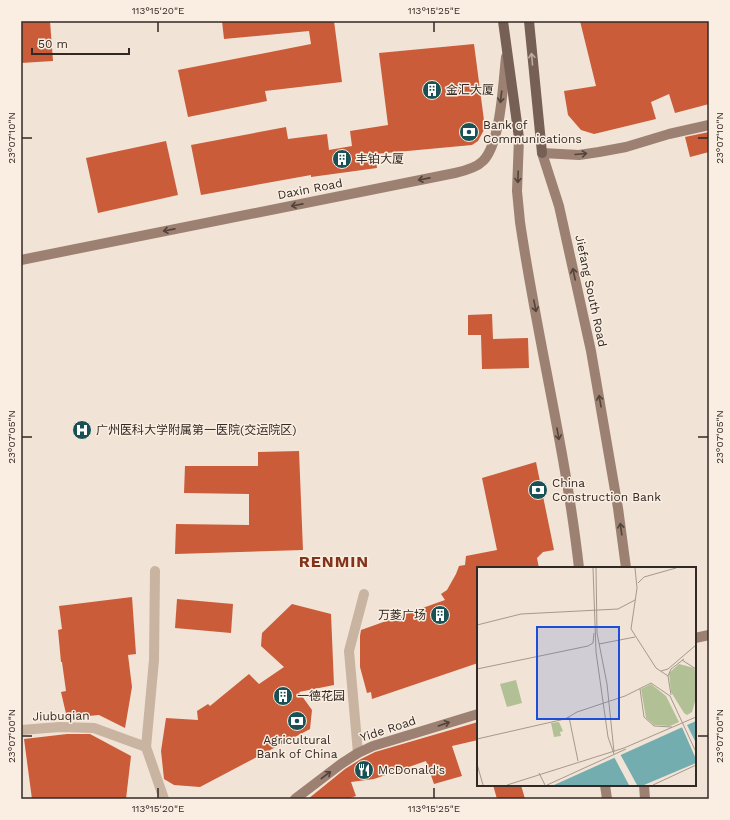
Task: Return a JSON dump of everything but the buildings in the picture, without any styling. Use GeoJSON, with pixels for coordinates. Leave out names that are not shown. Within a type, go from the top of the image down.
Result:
{"type":"FeatureCollection","features":[{"type":"Feature","properties":{"kind":"main road"},"geometry":{"type":"LineString","coordinates":[[503,21],[519,138],[517,191],[520,222],[558,431],[579,567]]}},
{"type":"Feature","properties":{"kind":"main road","name":"Jiefang South Road"},"geometry":{"type":"LineString","coordinates":[[529,21],[542,153],[558,206],[591,351],[618,508],[626,567]]}},
{"type":"Feature","properties":{"kind":"main road","name":"Daxin Road"},"geometry":{"type":"LineString","coordinates":[[21,260],[455,174],[472,168],[482,163],[488,156],[494,142],[507,45]]}},
{"type":"Feature","properties":{"kind":"main road"},"geometry":{"type":"LineString","coordinates":[[542,153],[579,155],[599,152],[626,147],[709,124]]}},
{"type":"Feature","properties":{"kind":"main road"},"geometry":{"type":"LineString","coordinates":[[696,638],[709,635]]}},
{"type":"Feature","properties":{"kind":"main road","name":"Yide Road"},"geometry":{"type":"LineString","coordinates":[[295,799],[358,753],[373,746],[477,714]]}},
{"type":"Feature","properties":{"kind":"main road"},"geometry":{"type":"LineString","coordinates":[[606,786],[607,799]]}},
{"type":"Feature","properties":{"kind":"main road"},"geometry":{"type":"LineString","coordinates":[[644,786],[645,799]]}},
{"type":"Feature","properties":{"kind":"street"},"geometry":{"type":"LineString","coordinates":[[155,571],[154,660],[146,747],[164,799]]}},
{"type":"Feature","properties":{"kind":"street"},"geometry":{"type":"LineString","coordinates":[[358,753],[349,651],[364,594]]}},
{"type":"Feature","properties":{"kind":"street","name":"Jiubuqian"},"geometry":{"type":"LineString","coordinates":[[21,730],[60,727],[94,728],[146,747]]}},
{"type":"Feature","properties":{"kind":"place","name":"金汇大厦"},"geometry":{"type":"Point","coordinates":[432,90]}},
{"type":"Feature","properties":{"kind":"place","name":"Bank of Communications"},"geometry":{"type":"Point","coordinates":[469,132]}},
{"type":"Feature","properties":{"kind":"place","name":"丰铂大厦"},"geometry":{"type":"Point","coordinates":[342,159]}},
{"type":"Feature","properties":{"kind":"place","name":"广州医科大学附属第一医院(交运院区)"},"geometry":{"type":"Point","coordinates":[82,430]}},
{"type":"Feature","properties":{"kind":"place","name":"China Construction Bank"},"geometry":{"type":"Point","coordinates":[538,490]}},
{"type":"Feature","properties":{"kind":"place","name":"万菱广场"},"geometry":{"type":"Point","coordinates":[440,615]}},
{"type":"Feature","properties":{"kind":"place","name":"一德花园"},"geometry":{"type":"Point","coordinates":[283,696]}},
{"type":"Feature","properties":{"kind":"place","name":"Agricultural Bank of China"},"geometry":{"type":"Point","coordinates":[297,721]}},
{"type":"Feature","properties":{"kind":"place","name":"McDonald's"},"geometry":{"type":"Point","coordinates":[364,770]}},
{"type":"Feature","properties":{"kind":"district","name":"RENMIN"},"geometry":{"type":"Point","coordinates":[334,561]}}]}
